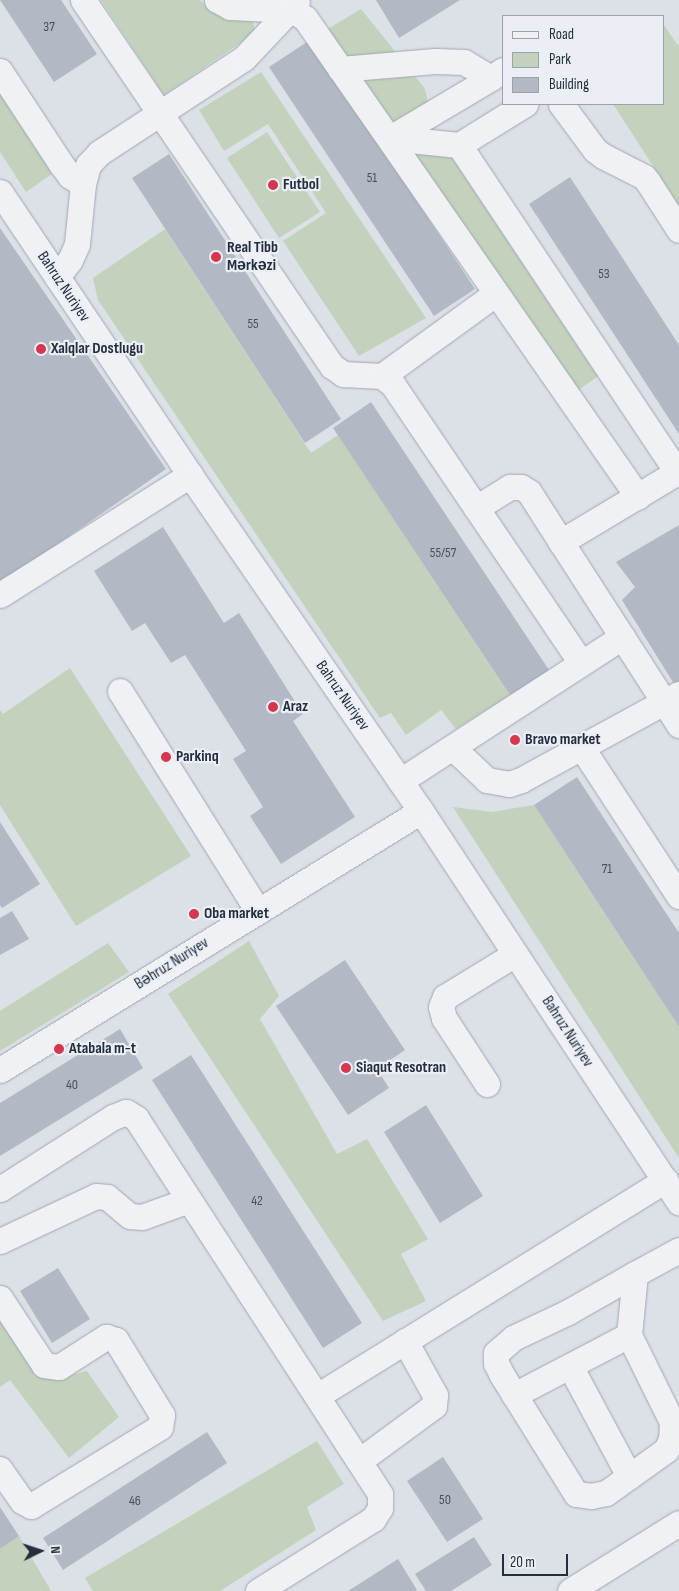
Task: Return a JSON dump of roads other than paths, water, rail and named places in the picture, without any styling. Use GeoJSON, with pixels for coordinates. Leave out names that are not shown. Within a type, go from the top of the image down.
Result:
{"type":"FeatureCollection","features":[{"type":"Feature","properties":{"kind":"street"},"geometry":{"type":"LineString","coordinates":[[83,0],[332,366],[343,374],[382,376],[495,294]]}},
{"type":"Feature","properties":{"kind":"street"},"geometry":{"type":"LineString","coordinates":[[218,0],[230,6],[295,5]]}},
{"type":"Feature","properties":{"kind":"street"},"geometry":{"type":"LineString","coordinates":[[57,277],[70,260],[77,244],[88,166],[99,153],[244,58],[295,5]]}},
{"type":"Feature","properties":{"kind":"street"},"geometry":{"type":"LineString","coordinates":[[295,5],[390,138],[495,294],[638,497]]}},
{"type":"Feature","properties":{"kind":"street"},"geometry":{"type":"LineString","coordinates":[[340,69],[435,61],[464,62],[497,74]]}},
{"type":"Feature","properties":{"kind":"street"},"geometry":{"type":"LineString","coordinates":[[0,71],[61,164],[70,176],[84,184]]}},
{"type":"Feature","properties":{"kind":"street"},"geometry":{"type":"LineString","coordinates":[[390,138],[497,74]]}},
{"type":"Feature","properties":{"kind":"street"},"geometry":{"type":"LineString","coordinates":[[390,138],[458,145],[523,105]]}},
{"type":"Feature","properties":{"kind":"street"},"geometry":{"type":"LineString","coordinates":[[562,105],[595,150],[644,177],[679,230]]}},
{"type":"Feature","properties":{"kind":"street"},"geometry":{"type":"LineString","coordinates":[[458,145],[678,472],[561,542]]}},
{"type":"Feature","properties":{"kind":"street","name":"Bahruz Nuriyev"},"geometry":{"type":"LineString","coordinates":[[0,192],[190,475],[421,811],[679,1203]]}},
{"type":"Feature","properties":{"kind":"street"},"geometry":{"type":"LineString","coordinates":[[382,376],[392,385],[581,663]]}},
{"type":"Feature","properties":{"kind":"street"},"geometry":{"type":"LineString","coordinates":[[0,595],[190,475]]}},
{"type":"Feature","properties":{"kind":"street"},"geometry":{"type":"LineString","coordinates":[[476,508],[510,487],[520,486],[529,492],[622,638],[672,699],[679,725]]}},
{"type":"Feature","properties":{"kind":"street"},"geometry":{"type":"LineString","coordinates":[[400,781],[622,638]]}},
{"type":"Feature","properties":{"kind":"street"},"geometry":{"type":"LineString","coordinates":[[120,691],[258,911]]}},
{"type":"Feature","properties":{"kind":"street"},"geometry":{"type":"LineString","coordinates":[[453,748],[487,780],[509,784],[521,780],[672,699]]}},
{"type":"Feature","properties":{"kind":"street"},"geometry":{"type":"LineString","coordinates":[[582,748],[679,896]]}},
{"type":"Feature","properties":{"kind":"street","name":"Bəhruz Nuriyev"},"geometry":{"type":"LineString","coordinates":[[0,1070],[421,811]]}},
{"type":"Feature","properties":{"kind":"street"},"geometry":{"type":"LineString","coordinates":[[487,1084],[444,1018],[441,1007],[445,997],[515,954]]}},
{"type":"Feature","properties":{"kind":"street"},"geometry":{"type":"LineString","coordinates":[[0,1189],[113,1117],[126,1112],[136,1118],[359,1461],[380,1494],[380,1508],[373,1519],[258,1591]]}},
{"type":"Feature","properties":{"kind":"street"},"geometry":{"type":"LineString","coordinates":[[317,1396],[665,1180]]}},
{"type":"Feature","properties":{"kind":"street"},"geometry":{"type":"LineString","coordinates":[[0,1241],[96,1196],[107,1197],[130,1216],[142,1217],[189,1200]]}},
{"type":"Feature","properties":{"kind":"street"},"geometry":{"type":"LineString","coordinates":[[635,1274],[628,1335],[672,1422],[672,1429],[666,1450],[606,1493],[592,1496],[576,1494],[514,1395],[496,1363],[496,1353],[513,1338],[568,1312],[635,1274],[679,1250]]}},
{"type":"Feature","properties":{"kind":"street"},"geometry":{"type":"LineString","coordinates":[[0,1298],[44,1365],[59,1367],[106,1337],[116,1340],[162,1415],[160,1428],[31,1506],[22,1501],[0,1469]]}},
{"type":"Feature","properties":{"kind":"street"},"geometry":{"type":"LineString","coordinates":[[514,1395],[628,1335]]}},
{"type":"Feature","properties":{"kind":"street"},"geometry":{"type":"LineString","coordinates":[[359,1461],[434,1406],[435,1395],[405,1341]]}},
{"type":"Feature","properties":{"kind":"street"},"geometry":{"type":"LineString","coordinates":[[570,1366],[629,1476]]}},
{"type":"Feature","properties":{"kind":"street"},"geometry":{"type":"LineString","coordinates":[[570,1591],[679,1523]]}},
{"type":"Feature","properties":{"kind":"place","name":"Futbol"},"geometry":{"type":"Point","coordinates":[273,185]}},
{"type":"Feature","properties":{"kind":"place","name":"Real Tibb Mərkəzi"},"geometry":{"type":"Point","coordinates":[216,257]}},
{"type":"Feature","properties":{"kind":"place","name":"Xalqlar Dostlugu"},"geometry":{"type":"Point","coordinates":[41,349]}},
{"type":"Feature","properties":{"kind":"place","name":"Araz"},"geometry":{"type":"Point","coordinates":[273,707]}},
{"type":"Feature","properties":{"kind":"place","name":"Bravo market"},"geometry":{"type":"Point","coordinates":[515,740]}},
{"type":"Feature","properties":{"kind":"place","name":"Parkinq"},"geometry":{"type":"Point","coordinates":[166,757]}},
{"type":"Feature","properties":{"kind":"place","name":"Oba market"},"geometry":{"type":"Point","coordinates":[194,914]}},
{"type":"Feature","properties":{"kind":"place","name":"Atabala m-t"},"geometry":{"type":"Point","coordinates":[59,1049]}},
{"type":"Feature","properties":{"kind":"place","name":"Siaqut Resotran"},"geometry":{"type":"Point","coordinates":[346,1068]}}]}
